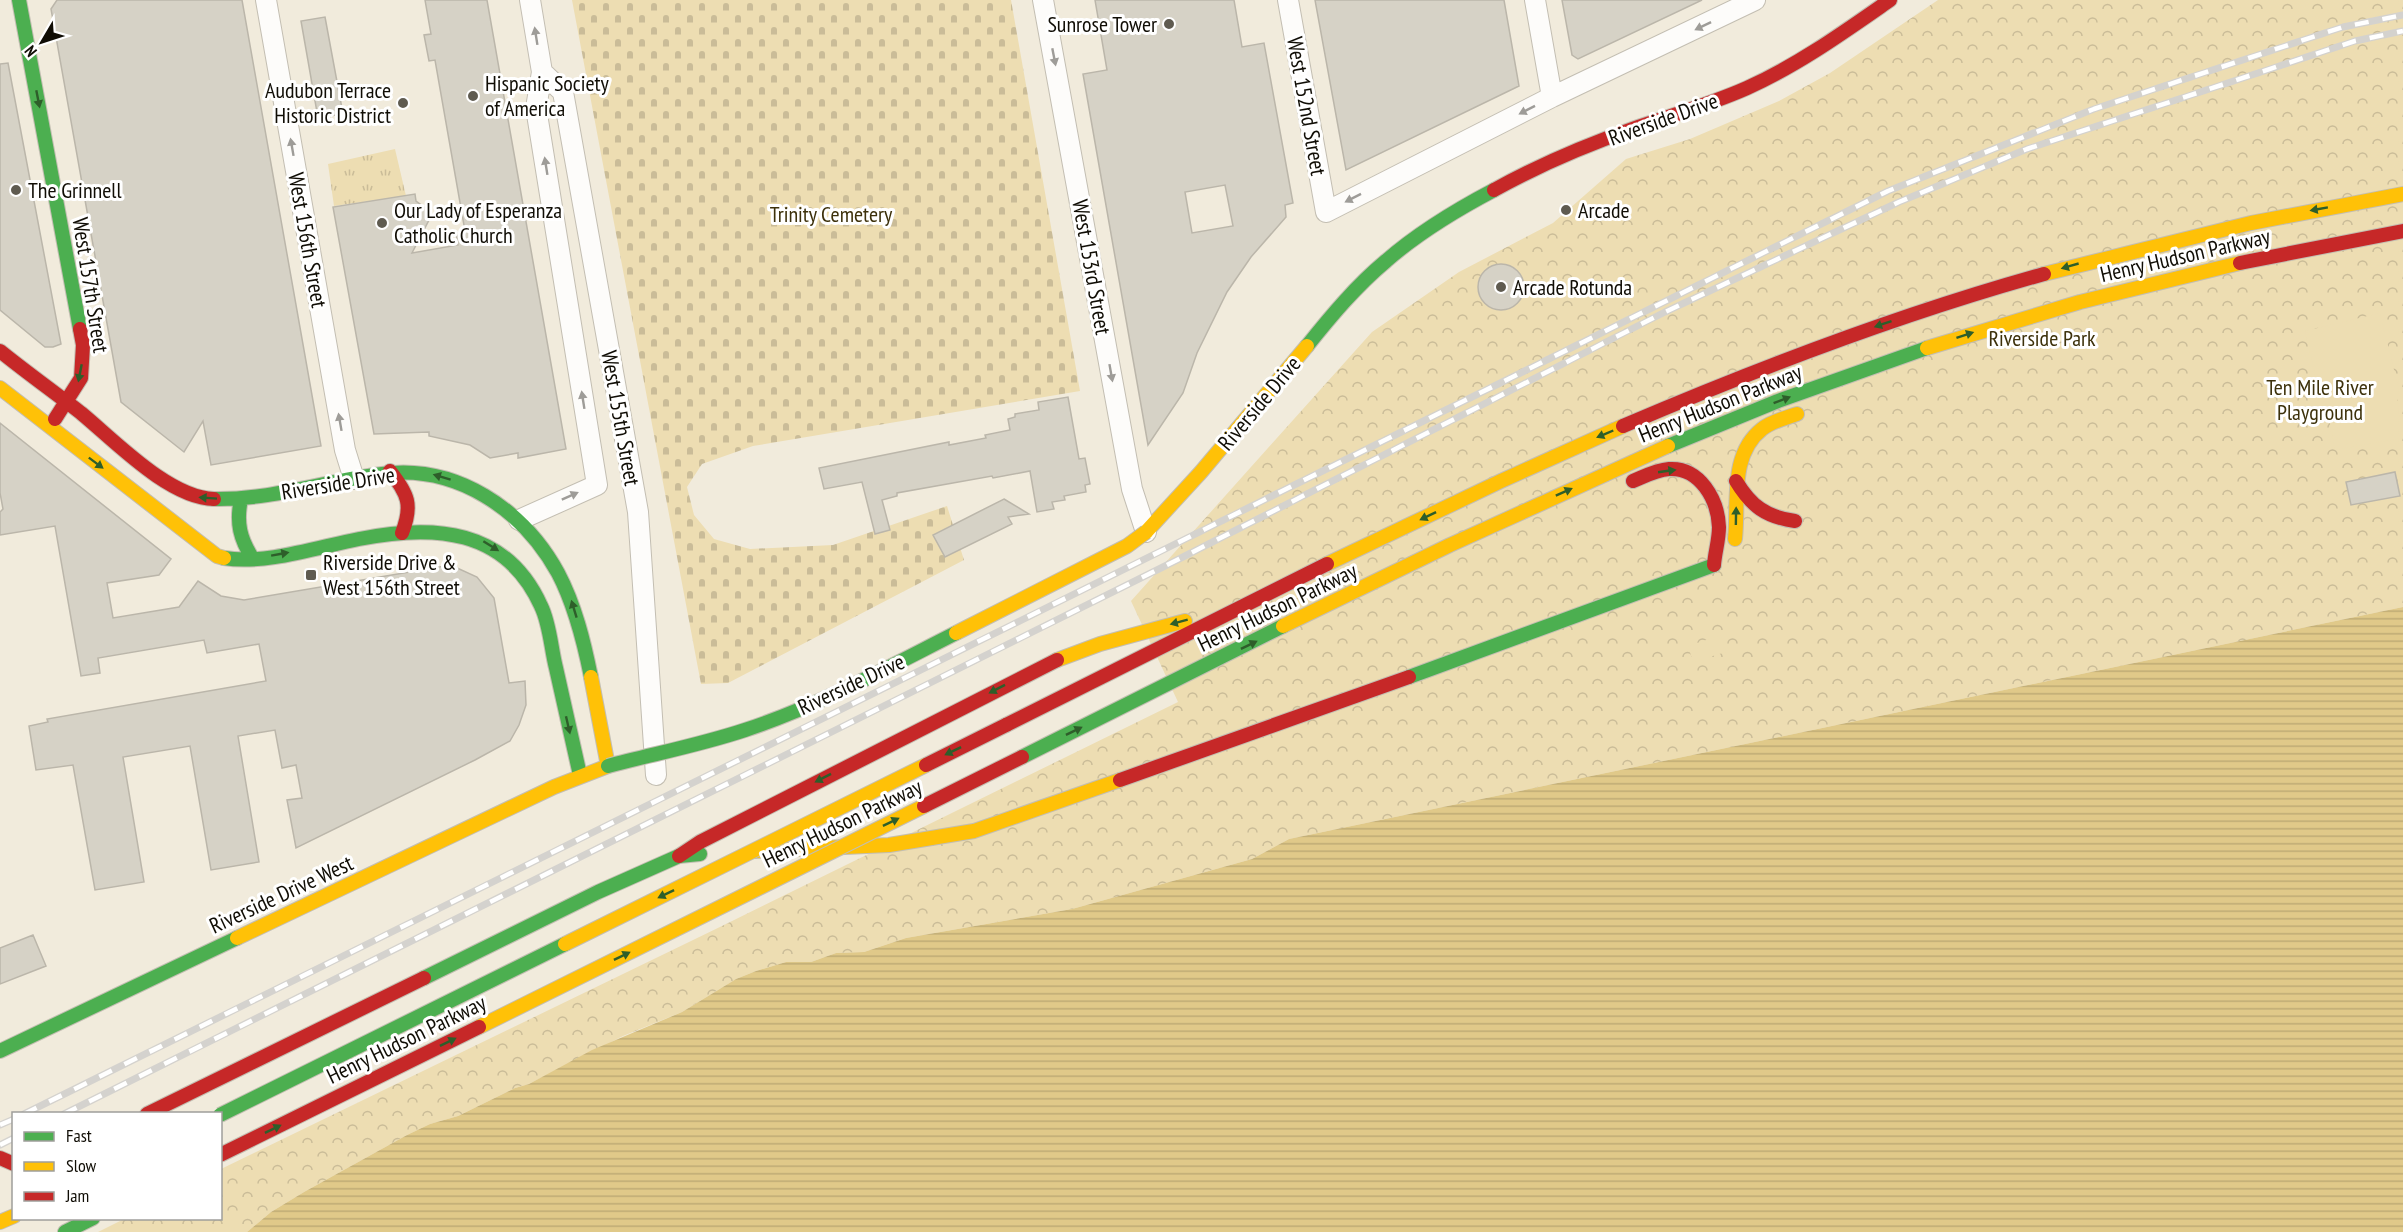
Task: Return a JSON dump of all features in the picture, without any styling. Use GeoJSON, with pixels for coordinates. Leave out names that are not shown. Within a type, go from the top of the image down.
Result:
{"type":"FeatureCollection","features":[{"type":"Feature","properties":{"kind":"main road","name":"West 157th Street"},"geometry":{"type":"LineString","coordinates":[[19,0],[83,345],[81,378],[50,427]]}},
{"type":"Feature","properties":{"kind":"main road","name":"Riverside Drive"},"geometry":{"type":"LineString","coordinates":[[580,775],[743,731],[786,715],[874,675],[1127,546],[1146,532],[1169,509],[1282,377],[1340,305],[1370,273],[1403,247],[1479,198],[1569,154],[1618,134],[1723,98],[1763,81],[1830,42],[1890,0]]}},
{"type":"Feature","properties":{"kind":"main road","name":"Henry Hudson Parkway"},"geometry":{"type":"LineString","coordinates":[[222,1114],[1515,474],[1730,381],[1873,327],[2082,262],[2229,228],[2403,194]]}},
{"type":"Feature","properties":{"kind":"main road","name":"Henry Hudson Parkway"},"geometry":{"type":"LineString","coordinates":[[222,1154],[1472,534],[1681,441],[1890,360],[2029,315],[2153,282],[2246,261],[2403,231]]}},
{"type":"Feature","properties":{"kind":"main road","name":"Riverside Drive"},"geometry":{"type":"LineString","coordinates":[[0,351],[90,421],[125,452],[180,491],[192,496],[241,499],[390,471],[427,473],[465,484],[499,503],[519,520],[545,550],[574,607],[608,766]]}},
{"type":"Feature","properties":{"kind":"main road"},"geometry":{"type":"LineString","coordinates":[[1841,392],[1890,360]]}},
{"type":"Feature","properties":{"kind":"main road"},"geometry":{"type":"LineString","coordinates":[[0,388],[217,556],[226,559],[253,559],[402,532],[439,531],[474,537],[489,543],[516,565],[536,592],[542,607],[580,775]]}},
{"type":"Feature","properties":{"kind":"main road"},"geometry":{"type":"LineString","coordinates":[[918,855],[945,847],[974,831],[1341,702],[1714,565],[1728,554],[1736,537],[1736,481],[1743,455],[1762,429],[1812,409]]}},
{"type":"Feature","properties":{"kind":"main road"},"geometry":{"type":"LineString","coordinates":[[1619,487],[1651,474],[1674,469],[1687,471],[1698,479],[1714,502],[1718,516],[1719,530],[1714,565]]}},
{"type":"Feature","properties":{"kind":"main road"},"geometry":{"type":"LineString","coordinates":[[390,471],[402,486],[409,502],[408,519],[402,532]]}},
{"type":"Feature","properties":{"kind":"main road"},"geometry":{"type":"LineString","coordinates":[[1736,481],[1746,497],[1765,514],[1777,519],[1795,521]]}},
{"type":"Feature","properties":{"kind":"main road"},"geometry":{"type":"LineString","coordinates":[[241,499],[237,514],[238,531],[253,559]]}},
{"type":"Feature","properties":{"kind":"main road"},"geometry":{"type":"LineString","coordinates":[[1472,534],[1566,508]]}},
{"type":"Feature","properties":{"kind":"main road"},"geometry":{"type":"LineString","coordinates":[[149,1112],[455,962],[679,856],[710,837],[1049,663],[1131,635],[1256,601]]}},
{"type":"Feature","properties":{"kind":"main road","name":"Riverside Drive West"},"geometry":{"type":"LineString","coordinates":[[0,1051],[580,775]]}},
{"type":"Feature","properties":{"kind":"main road"},"geometry":{"type":"LineString","coordinates":[[679,856],[889,845],[974,831]]}},
{"type":"Feature","properties":{"kind":"main road"},"geometry":{"type":"LineString","coordinates":[[772,866],[840,864]]}},
{"type":"Feature","properties":{"kind":"main road"},"geometry":{"type":"LineString","coordinates":[[635,876],[670,870],[750,867]]}},
{"type":"Feature","properties":{"kind":"main road"},"geometry":{"type":"LineString","coordinates":[[65,1232],[89,1220]]}},
{"type":"Feature","properties":{"kind":"street","name":"West 156th Street"},"geometry":{"type":"LineString","coordinates":[[266,0],[345,450],[354,478]]}},
{"type":"Feature","properties":{"kind":"street","name":"West 155th Street"},"geometry":{"type":"LineString","coordinates":[[519,520],[597,485],[536,108],[542,72],[530,0]]}},
{"type":"Feature","properties":{"kind":"street","name":"West 153rd Street"},"geometry":{"type":"LineString","coordinates":[[1043,0],[1132,489],[1146,532]]}},
{"type":"Feature","properties":{"kind":"street","name":"West 152nd Street"},"geometry":{"type":"LineString","coordinates":[[1288,0],[1326,212],[1552,97]]}},
{"type":"Feature","properties":{"kind":"street"},"geometry":{"type":"LineString","coordinates":[[1535,0],[1552,97],[1755,0]]}},
{"type":"Feature","properties":{"kind":"street","name":"West 155th Street"},"geometry":{"type":"LineString","coordinates":[[542,72],[563,92],[638,512],[656,775]]}},
{"type":"Feature","properties":{"kind":"green space","name":"Trinity Cemetery"},"geometry":{"type":"Polygon","coordinates":[[[572,0],[1011,0],[1080,391],[753,446],[702,464],[687,487],[694,515],[714,539],[750,549],[833,545],[947,506],[964,560],[728,683],[701,684],[572,0]]]}},
{"type":"Feature","properties":{"kind":"green space","name":"Riverside Park"},"geometry":{"type":"Polygon","coordinates":[[[1938,0],[2403,0],[2403,607],[1289,839],[1252,859],[1072,909],[906,938],[864,952],[836,953],[811,962],[786,962],[736,979],[682,1012],[623,1036],[529,1084],[515,1088],[458,1116],[430,1124],[407,1135],[271,1212],[247,1232],[98,1232],[122,1220],[222,1220],[222,1169],[1178,702],[1131,601],[1372,332],[1459,272],[1553,223],[1626,159],[1690,139],[1779,101],[1830,73],[1938,0]]]}},
{"type":"Feature","properties":{"kind":"green space"},"geometry":{"type":"Polygon","coordinates":[[[395,149],[406,196],[334,206],[328,164],[395,149]]]}},
{"type":"Feature","properties":{"kind":"green space"},"geometry":{"type":"Polygon","coordinates":[[[2380,313],[2401,398],[2397,400],[2403,438],[2335,450],[2328,413],[2324,414],[2305,331],[2380,313]]]}},
{"type":"Feature","properties":{"kind":"green space"},"geometry":{"type":"Polygon","coordinates":[[[1721,635],[1726,652],[1693,662],[1688,646],[1721,635]]]}},
{"type":"Feature","properties":{"kind":"shaded area"},"geometry":{"type":"Polygon","coordinates":[[[2403,607],[2403,1232],[247,1232],[271,1212],[407,1135],[430,1124],[458,1116],[515,1088],[529,1084],[592,1050],[682,1012],[736,979],[786,962],[811,962],[836,953],[864,952],[906,938],[1072,909],[1252,859],[1289,839],[2403,607]]]}},
{"type":"Feature","properties":{"kind":"building"},"geometry":{"type":"Polygon","coordinates":[[[57,0],[242,0],[321,446],[211,465],[203,421],[184,452],[121,402],[51,9],[57,0]]]}},
{"type":"Feature","properties":{"kind":"building"},"geometry":{"type":"Polygon","coordinates":[[[425,0],[487,0],[566,449],[518,458],[518,453],[490,458],[470,445],[429,436],[429,432],[374,434],[333,207],[415,194],[416,201],[428,210],[429,220],[412,253],[458,245],[456,233],[465,231],[435,60],[429,61],[424,35],[431,34],[425,0]]]}},
{"type":"Feature","properties":{"kind":"building"},"geometry":{"type":"Polygon","coordinates":[[[1095,0],[1234,0],[1242,47],[1264,43],[1293,203],[1285,205],[1286,217],[1251,257],[1227,292],[1197,353],[1183,393],[1148,445],[1083,74],[1107,70],[1095,0]],[[1225,185],[1185,192],[1192,233],[1233,226],[1225,185]]]}},
{"type":"Feature","properties":{"kind":"building"},"geometry":{"type":"Polygon","coordinates":[[[1315,0],[1504,0],[1519,86],[1346,170],[1315,0]]]}},
{"type":"Feature","properties":{"kind":"building"},"geometry":{"type":"Polygon","coordinates":[[[1562,0],[1702,0],[1578,59],[1572,55],[1562,0]]]}},
{"type":"Feature","properties":{"kind":"building"},"geometry":{"type":"Polygon","coordinates":[[[325,17],[343,114],[318,118],[301,21],[325,17]]]}},
{"type":"Feature","properties":{"kind":"building","name":"The Grinnell"},"geometry":{"type":"Polygon","coordinates":[[[8,63],[61,344],[53,347],[45,347],[0,310],[0,64],[8,63]]]}},
{"type":"Feature","properties":{"kind":"building","name":"Arcade Rotunda"},"geometry":{"type":"Polygon","coordinates":[[[1506,264],[1518,270],[1523,278],[1523,296],[1518,304],[1510,309],[1496,310],[1484,304],[1479,296],[1478,282],[1484,270],[1492,265],[1506,264]]]}},
{"type":"Feature","properties":{"kind":"building"},"geometry":{"type":"Polygon","coordinates":[[[1068,397],[1079,459],[1085,458],[1090,484],[1085,485],[1086,492],[1064,496],[1065,500],[1052,502],[1054,509],[1037,512],[1030,471],[993,478],[992,476],[897,493],[897,496],[882,500],[890,530],[875,534],[862,482],[824,489],[819,468],[949,442],[949,445],[986,438],[985,435],[1010,430],[1008,419],[1015,417],[1015,414],[1039,410],[1038,402],[1068,397]]]}},
{"type":"Feature","properties":{"kind":"building"},"geometry":{"type":"Polygon","coordinates":[[[0,423],[171,559],[159,575],[107,583],[113,618],[179,607],[198,581],[221,596],[244,600],[445,566],[455,567],[477,577],[494,598],[509,683],[525,681],[526,705],[510,741],[296,848],[287,800],[302,798],[296,765],[282,768],[275,730],[238,736],[259,862],[211,870],[190,746],[123,757],[144,882],[95,890],[73,765],[36,770],[29,726],[48,722],[47,719],[266,681],[259,644],[207,653],[204,640],[98,658],[100,673],[81,676],[55,526],[0,535],[0,512],[3,509],[0,493],[0,423]]]}},
{"type":"Feature","properties":{"kind":"building"},"geometry":{"type":"Polygon","coordinates":[[[2395,472],[2400,496],[2351,505],[2346,482],[2395,472]]]}},
{"type":"Feature","properties":{"kind":"building"},"geometry":{"type":"Polygon","coordinates":[[[1004,499],[1029,514],[1008,517],[1012,524],[945,557],[933,535],[1004,499]]]}},
{"type":"Feature","properties":{"kind":"building"},"geometry":{"type":"Polygon","coordinates":[[[33,935],[46,966],[0,984],[0,948],[33,935]]]}},
{"type":"Feature","properties":{"kind":"railway"},"geometry":{"type":"LineString","coordinates":[[28,1112],[1888,191],[2094,109],[2343,27],[2403,15]]}},
{"type":"Feature","properties":{"kind":"railway"},"geometry":{"type":"LineString","coordinates":[[68,1112],[1177,560],[1665,312],[1899,202],[2027,149],[2355,41],[2403,31]]}},
{"type":"Feature","properties":{"kind":"railway"},"geometry":{"type":"LineString","coordinates":[[0,1125],[12,1120]]}},
{"type":"Feature","properties":{"kind":"railway"},"geometry":{"type":"LineString","coordinates":[[0,1145],[12,1139]]}},
{"type":"Feature","properties":{"kind":"traffic: fast"},"geometry":{"type":"LineString","coordinates":[[19,0],[80,329]]}},
{"type":"Feature","properties":{"kind":"traffic: fast"},"geometry":{"type":"LineString","coordinates":[[1307,346],[1354,291],[1398,251],[1438,222],[1494,190]]}},
{"type":"Feature","properties":{"kind":"traffic: fast"},"geometry":{"type":"LineString","coordinates":[[1668,446],[1778,401],[1927,348]]}},
{"type":"Feature","properties":{"kind":"traffic: fast"},"geometry":{"type":"LineString","coordinates":[[214,499],[236,499],[278,493],[382,474],[409,473],[436,476],[461,484],[485,496],[506,511],[526,529],[543,550],[558,573],[574,611],[591,677]]}},
{"type":"Feature","properties":{"kind":"traffic: fast"},"geometry":{"type":"LineString","coordinates":[[241,499],[240,530],[253,559]]}},
{"type":"Feature","properties":{"kind":"traffic: fast"},"geometry":{"type":"LineString","coordinates":[[224,558],[240,560],[274,557],[359,539],[414,532],[440,533],[465,538],[488,547],[508,561],[526,580],[544,613],[580,775]]}},
{"type":"Feature","properties":{"kind":"traffic: fast"},"geometry":{"type":"LineString","coordinates":[[1409,677],[1714,565]]}},
{"type":"Feature","properties":{"kind":"traffic: fast"},"geometry":{"type":"LineString","coordinates":[[1022,757],[1283,626]]}},
{"type":"Feature","properties":{"kind":"traffic: fast"},"geometry":{"type":"LineString","coordinates":[[608,766],[711,740],[799,710],[956,633]]}},
{"type":"Feature","properties":{"kind":"traffic: fast"},"geometry":{"type":"LineString","coordinates":[[424,978],[598,892],[679,856],[700,854]]}},
{"type":"Feature","properties":{"kind":"traffic: fast"},"geometry":{"type":"LineString","coordinates":[[0,1051],[237,938]]}},
{"type":"Feature","properties":{"kind":"traffic: fast"},"geometry":{"type":"LineString","coordinates":[[222,1114],[565,944]]}},
{"type":"Feature","properties":{"kind":"traffic: fast"},"geometry":{"type":"LineString","coordinates":[[65,1232],[89,1220]]}},
{"type":"Feature","properties":{"kind":"traffic: slow"},"geometry":{"type":"LineString","coordinates":[[2044,274],[2251,223],[2403,194]]}},
{"type":"Feature","properties":{"kind":"traffic: slow"},"geometry":{"type":"LineString","coordinates":[[1927,348],[2080,302],[2240,263]]}},
{"type":"Feature","properties":{"kind":"traffic: slow"},"geometry":{"type":"LineString","coordinates":[[1146,532],[1201,472],[1307,346]]}},
{"type":"Feature","properties":{"kind":"traffic: slow"},"geometry":{"type":"LineString","coordinates":[[0,388],[217,556],[224,558]]}},
{"type":"Feature","properties":{"kind":"traffic: slow"},"geometry":{"type":"LineString","coordinates":[[1735,539],[1738,480],[1744,452],[1766,426],[1797,414]]}},
{"type":"Feature","properties":{"kind":"traffic: slow"},"geometry":{"type":"LineString","coordinates":[[1327,564],[1623,426]]}},
{"type":"Feature","properties":{"kind":"traffic: slow"},"geometry":{"type":"LineString","coordinates":[[1283,626],[1450,545],[1668,446]]}},
{"type":"Feature","properties":{"kind":"traffic: slow"},"geometry":{"type":"LineString","coordinates":[[956,633],[1127,546],[1146,532]]}},
{"type":"Feature","properties":{"kind":"traffic: slow"},"geometry":{"type":"LineString","coordinates":[[1057,660],[1100,644],[1185,621]]}},
{"type":"Feature","properties":{"kind":"traffic: slow"},"geometry":{"type":"LineString","coordinates":[[237,938],[554,787],[608,766],[591,677]]}},
{"type":"Feature","properties":{"kind":"traffic: slow"},"geometry":{"type":"LineString","coordinates":[[565,944],[926,765]]}},
{"type":"Feature","properties":{"kind":"traffic: slow"},"geometry":{"type":"LineString","coordinates":[[755,851],[889,845],[974,831],[1120,780]]}},
{"type":"Feature","properties":{"kind":"traffic: slow"},"geometry":{"type":"LineString","coordinates":[[479,1027],[924,806]]}},
{"type":"Feature","properties":{"kind":"traffic: slow"},"geometry":{"type":"LineString","coordinates":[[0,1222],[12,1217]]}},
{"type":"Feature","properties":{"kind":"traffic: jam"},"geometry":{"type":"LineString","coordinates":[[1494,190],[1581,148],[1706,104],[1766,79],[1838,36],[1890,0]]}},
{"type":"Feature","properties":{"kind":"traffic: jam"},"geometry":{"type":"LineString","coordinates":[[2240,263],[2403,231]]}},
{"type":"Feature","properties":{"kind":"traffic: jam"},"geometry":{"type":"LineString","coordinates":[[1623,426],[1831,343],[1937,306],[2044,274]]}},
{"type":"Feature","properties":{"kind":"traffic: jam"},"geometry":{"type":"LineString","coordinates":[[55,419],[81,378],[83,345],[80,329]]}},
{"type":"Feature","properties":{"kind":"traffic: jam"},"geometry":{"type":"LineString","coordinates":[[0,351],[81,413],[161,479],[197,496],[214,499]]}},
{"type":"Feature","properties":{"kind":"traffic: jam"},"geometry":{"type":"LineString","coordinates":[[1633,481],[1669,469],[1690,473],[1698,479],[1711,496],[1718,517],[1719,532],[1714,565]]}},
{"type":"Feature","properties":{"kind":"traffic: jam"},"geometry":{"type":"LineString","coordinates":[[390,471],[401,486],[407,500],[407,515],[402,533]]}},
{"type":"Feature","properties":{"kind":"traffic: jam"},"geometry":{"type":"LineString","coordinates":[[1736,481],[1747,497],[1760,509],[1776,517],[1795,521]]}},
{"type":"Feature","properties":{"kind":"traffic: jam"},"geometry":{"type":"LineString","coordinates":[[1006,725],[1327,564]]}},
{"type":"Feature","properties":{"kind":"traffic: jam"},"geometry":{"type":"LineString","coordinates":[[679,856],[700,842],[1057,660]]}},
{"type":"Feature","properties":{"kind":"traffic: jam"},"geometry":{"type":"LineString","coordinates":[[1120,780],[1409,677]]}},
{"type":"Feature","properties":{"kind":"traffic: jam"},"geometry":{"type":"LineString","coordinates":[[926,765],[1006,725]]}},
{"type":"Feature","properties":{"kind":"traffic: jam"},"geometry":{"type":"LineString","coordinates":[[924,806],[1022,757]]}},
{"type":"Feature","properties":{"kind":"traffic: jam"},"geometry":{"type":"LineString","coordinates":[[151,1112],[424,978]]}},
{"type":"Feature","properties":{"kind":"traffic: jam"},"geometry":{"type":"LineString","coordinates":[[222,1154],[479,1027]]}},
{"type":"Feature","properties":{"kind":"traffic: jam"},"geometry":{"type":"LineString","coordinates":[[0,1158],[12,1163]]}},
{"type":"Feature","properties":{"kind":"place","name":"Sunrose Tower"},"geometry":{"type":"Point","coordinates":[1169,24]}},
{"type":"Feature","properties":{"kind":"place","name":"Hispanic Society of America"},"geometry":{"type":"Point","coordinates":[473,96]}},
{"type":"Feature","properties":{"kind":"place","name":"Audubon Terrace Historic District"},"geometry":{"type":"Point","coordinates":[403,103]}},
{"type":"Feature","properties":{"kind":"place","name":"The Grinnell"},"geometry":{"type":"Point","coordinates":[16,190]}},
{"type":"Feature","properties":{"kind":"place","name":"Arcade"},"geometry":{"type":"Point","coordinates":[1566,210]}},
{"type":"Feature","properties":{"kind":"place","name":"Our Lady of Esperanza Catholic Church"},"geometry":{"type":"Point","coordinates":[382,223]}},
{"type":"Feature","properties":{"kind":"place","name":"Arcade Rotunda"},"geometry":{"type":"Point","coordinates":[1501,287]}},
{"type":"Feature","properties":{"kind":"place","name":"Riverside Drive & West 156th Street"},"geometry":{"type":"Point","coordinates":[311,575]}},
{"type":"Feature","properties":{"kind":"park label","name":"Ten Mile River Playground"},"geometry":{"type":"Point","coordinates":[2320,400]}}]}
